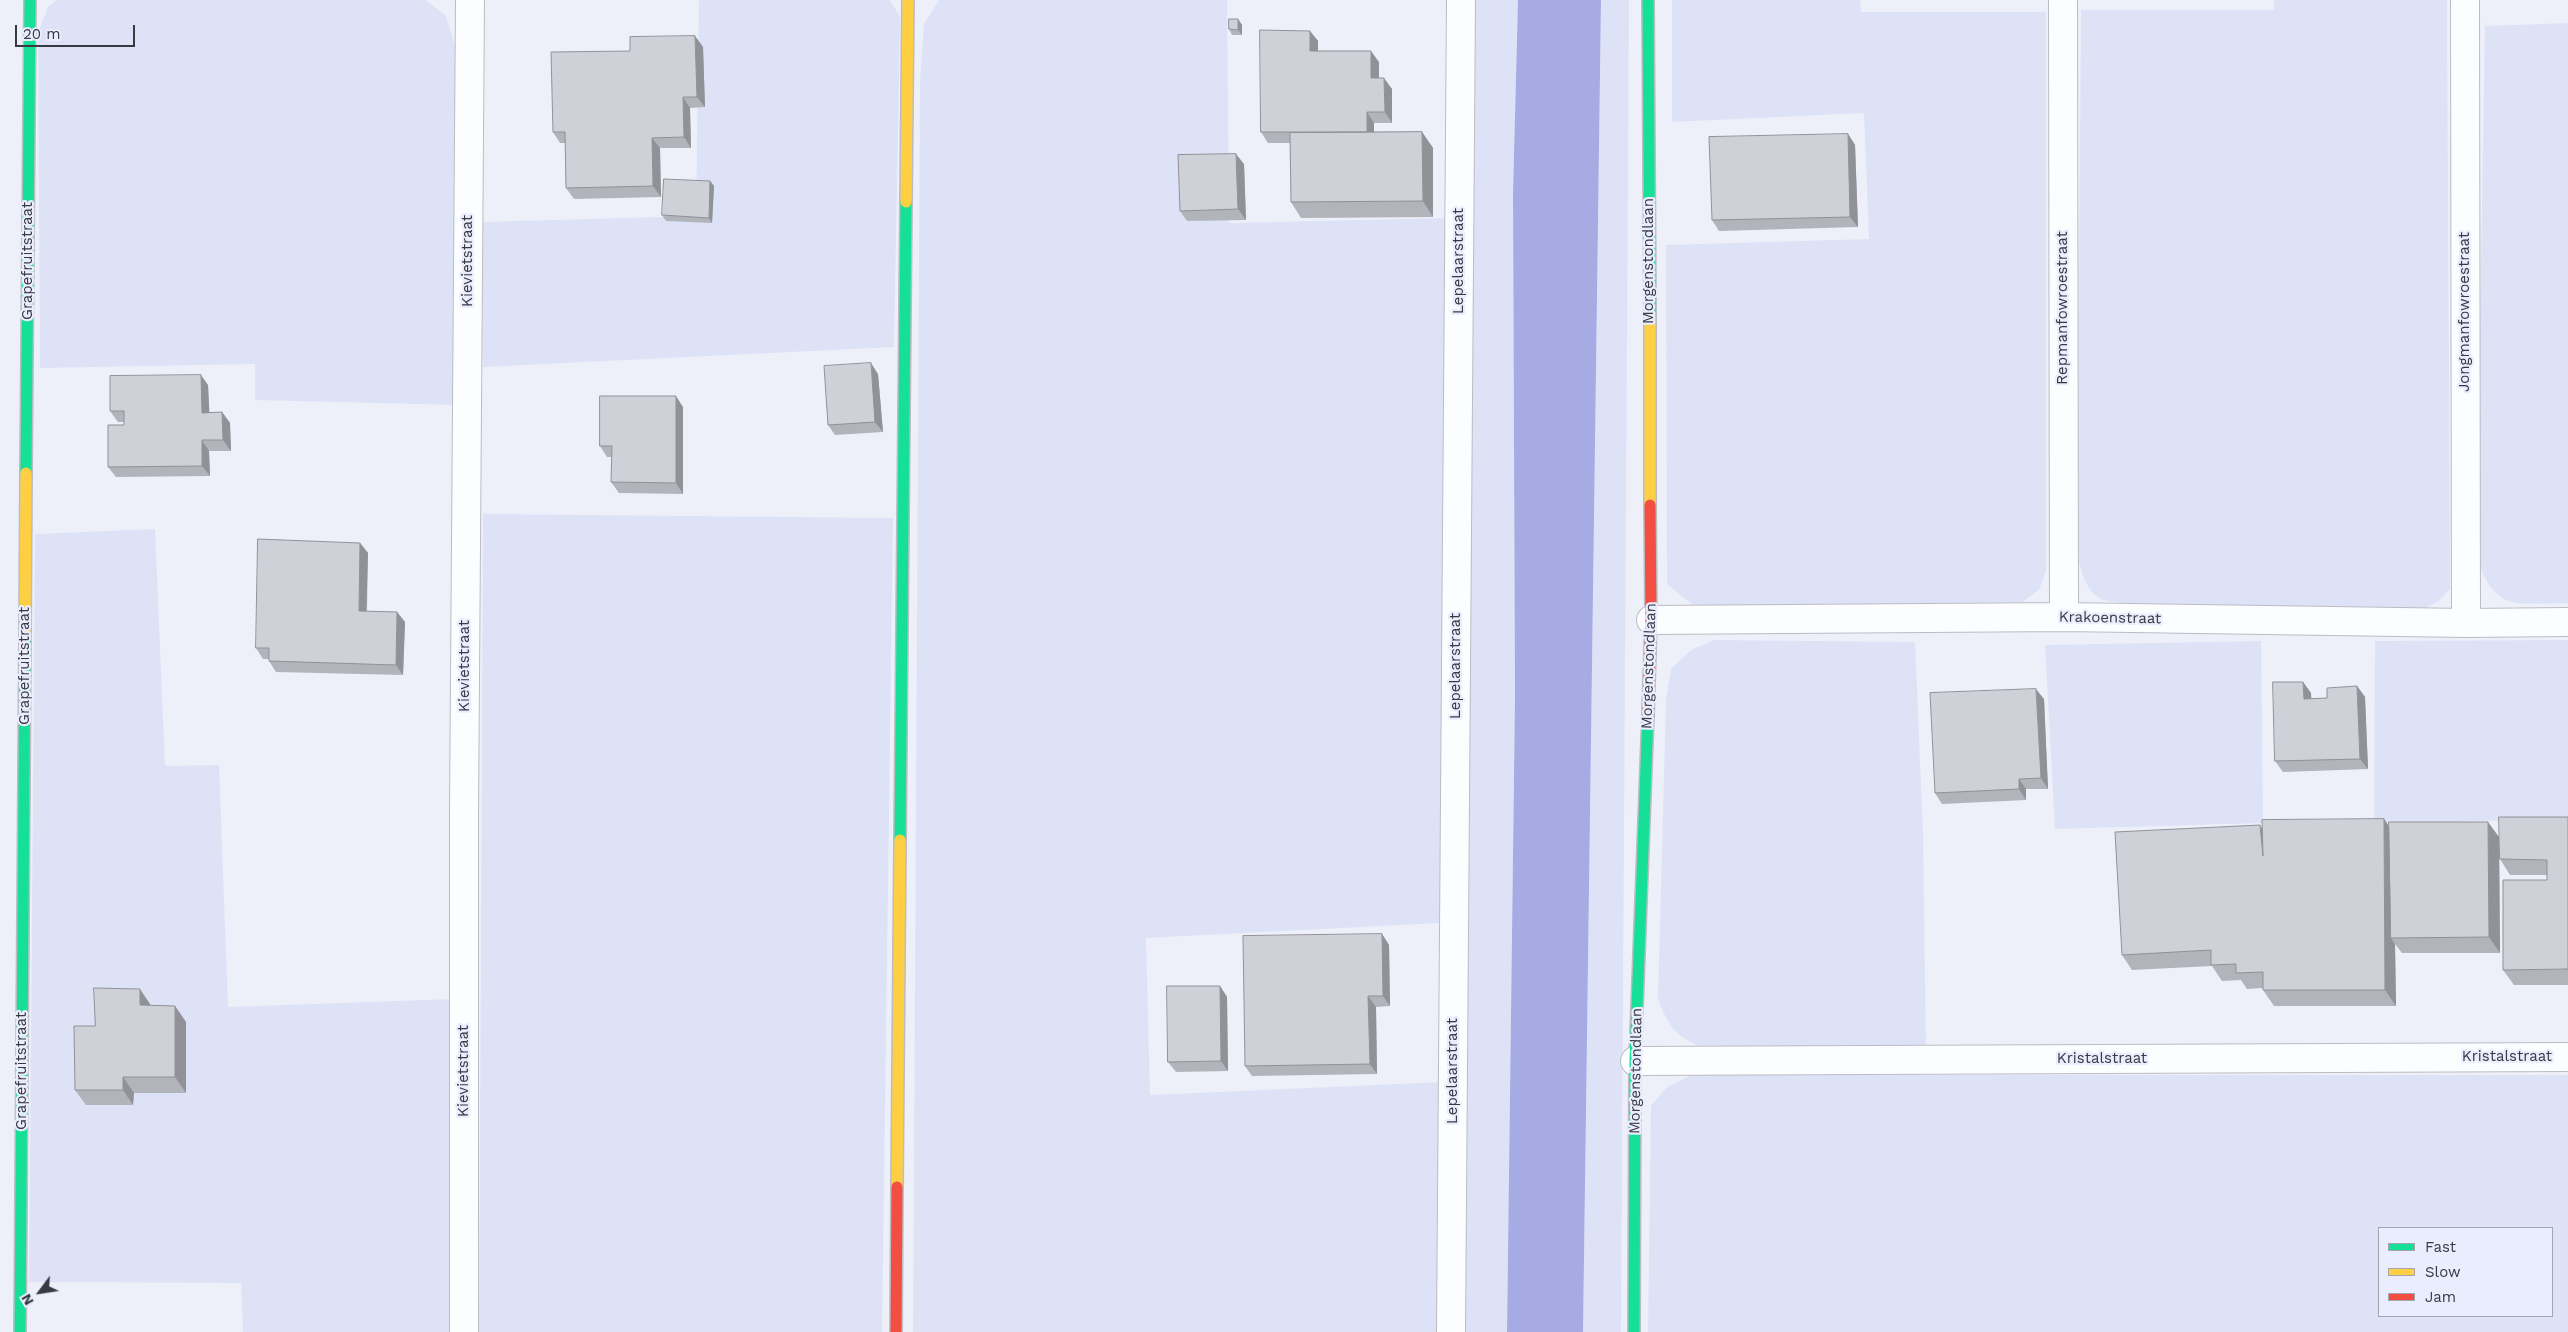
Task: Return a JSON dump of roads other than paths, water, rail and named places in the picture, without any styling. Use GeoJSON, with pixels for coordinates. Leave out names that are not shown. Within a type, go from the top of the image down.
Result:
{"type":"FeatureCollection","features":[{"type":"Feature","properties":{"kind":"street","name":"Grapefruitstraat"},"geometry":{"type":"LineString","coordinates":[[20,1332],[30,0]]}},
{"type":"Feature","properties":{"kind":"street","name":"Kievietstraat"},"geometry":{"type":"LineString","coordinates":[[464,1332],[464,813],[470,0]]}},
{"type":"Feature","properties":{"kind":"street"},"geometry":{"type":"LineString","coordinates":[[896,1332],[908,0]]}},
{"type":"Feature","properties":{"kind":"street","name":"Lepelaarstraat"},"geometry":{"type":"LineString","coordinates":[[1451,1332],[1461,0]]}},
{"type":"Feature","properties":{"kind":"street","name":"Morgenstondlaan"},"geometry":{"type":"LineString","coordinates":[[1634,1332],[1635,1060],[1651,620],[1648,0]]}},
{"type":"Feature","properties":{"kind":"street","name":"Repmanfowroestraat"},"geometry":{"type":"LineString","coordinates":[[2063,0],[2064,617]]}},
{"type":"Feature","properties":{"kind":"street","name":"Jongmanfowroestraat"},"geometry":{"type":"LineString","coordinates":[[2465,0],[2466,623]]}},
{"type":"Feature","properties":{"kind":"street","name":"Krakoenstraat"},"geometry":{"type":"LineString","coordinates":[[1651,620],[2064,617],[2466,623],[2568,622]]}},
{"type":"Feature","properties":{"kind":"street","name":"Kristalstraat"},"geometry":{"type":"LineString","coordinates":[[1635,1060],[2568,1057]]}},
{"type":"Feature","properties":{"kind":"water"},"geometry":{"type":"Polygon","coordinates":[[[1518,0],[1601,0],[1583,1332],[1507,1332],[1515,696],[1513,192],[1518,0]]]}}]}
